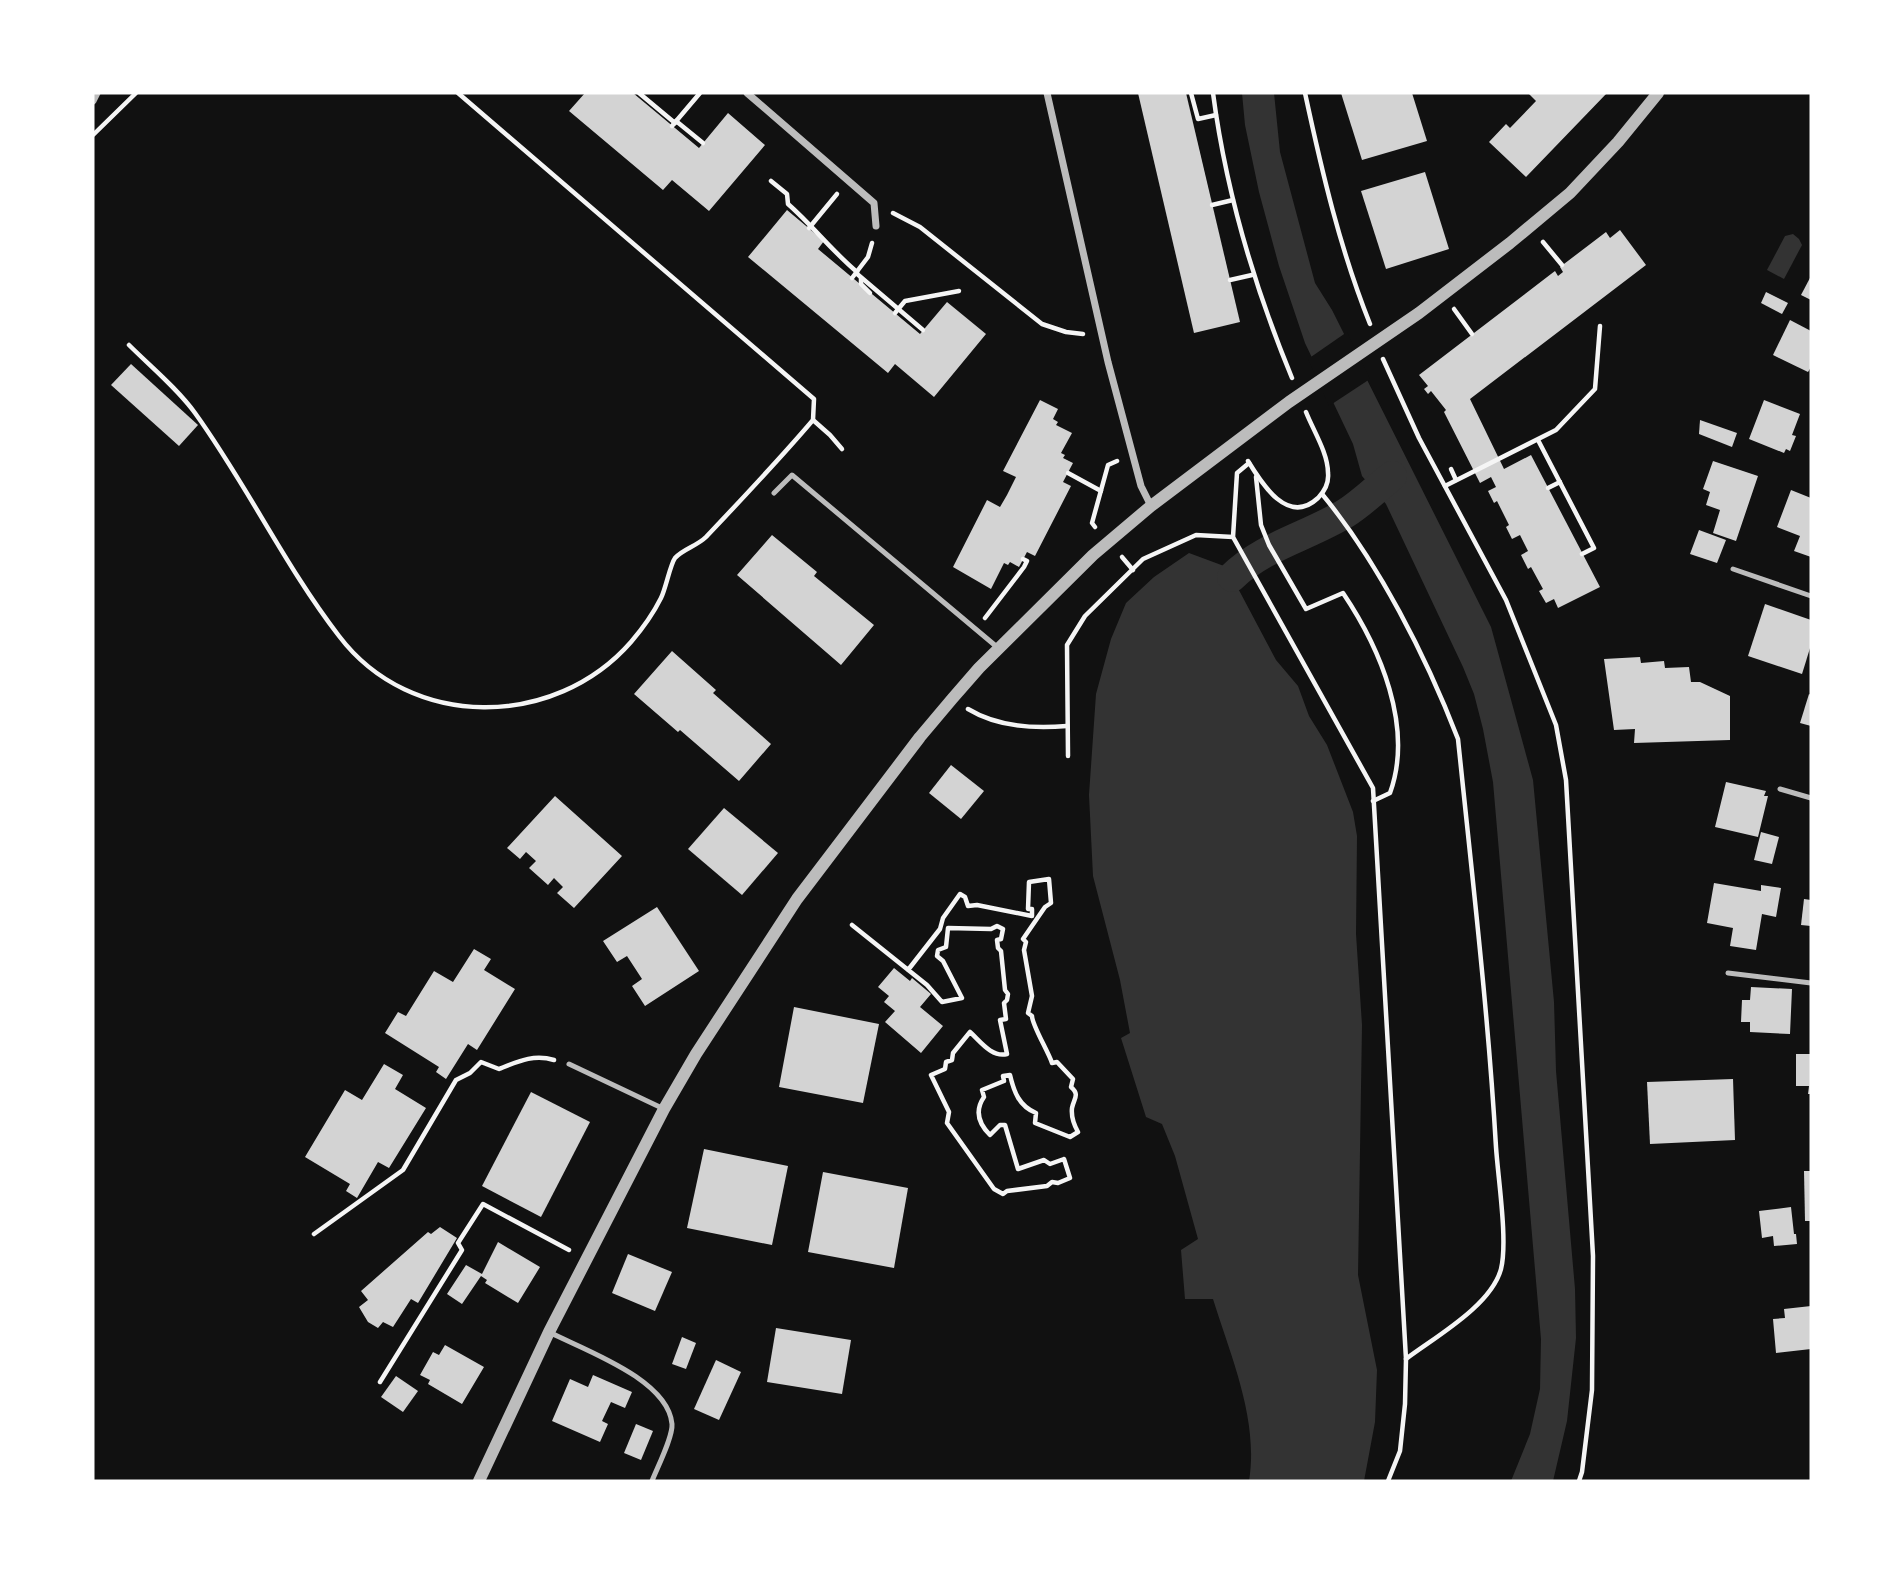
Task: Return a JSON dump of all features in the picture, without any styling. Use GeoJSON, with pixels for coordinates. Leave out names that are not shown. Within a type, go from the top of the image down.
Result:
{"type":"FeatureCollection","features":[{"type":"Feature","properties":{"kind":"street"},"geometry":{"type":"LineString","coordinates":[[93,101],[97,93]]}},
{"type":"Feature","properties":{"kind":"street"},"geometry":{"type":"LineString","coordinates":[[747,93],[874,203],[876,226]]}},
{"type":"Feature","properties":{"kind":"street"},"geometry":{"type":"LineString","coordinates":[[1047,93],[1101,333],[1141,486],[1151,506]]}},
{"type":"Feature","properties":{"kind":"street"},"geometry":{"type":"LineString","coordinates":[[479,1481],[549,1332],[695,1054],[797,898],[952,699],[1108,542],[1151,506],[1378,333],[1443,295],[1570,193],[1618,142],[1658,93]]}},
{"type":"Feature","properties":{"kind":"lane"},"geometry":{"type":"LineString","coordinates":[[774,494],[792,475],[999,649]]}},
{"type":"Feature","properties":{"kind":"lane"},"geometry":{"type":"LineString","coordinates":[[1733,569],[1811,596]]}},
{"type":"Feature","properties":{"kind":"lane"},"geometry":{"type":"LineString","coordinates":[[1780,789],[1811,798]]}},
{"type":"Feature","properties":{"kind":"lane"},"geometry":{"type":"LineString","coordinates":[[1727,973],[1811,983]]}},
{"type":"Feature","properties":{"kind":"lane"},"geometry":{"type":"LineString","coordinates":[[569,1065],[664,1110]]}},
{"type":"Feature","properties":{"kind":"lane"},"geometry":{"type":"LineString","coordinates":[[549,1332],[641,1378],[658,1396],[669,1414],[672,1427],[652,1481]]}},
{"type":"Feature","properties":{"kind":"path"},"geometry":{"type":"LineString","coordinates":[[93,135],[136,93]]}},
{"type":"Feature","properties":{"kind":"path"},"geometry":{"type":"LineString","coordinates":[[129,345],[194,411],[325,618],[351,650],[376,671],[408,690],[430,699],[477,707],[521,705],[550,698],[577,687],[611,662],[648,622],[661,598],[674,559],[703,540],[813,420],[814,399],[458,93]]}},
{"type":"Feature","properties":{"kind":"path"},"geometry":{"type":"LineString","coordinates":[[639,93],[703,143]]}},
{"type":"Feature","properties":{"kind":"path"},"geometry":{"type":"LineString","coordinates":[[674,123],[700,93]]}},
{"type":"Feature","properties":{"kind":"path"},"geometry":{"type":"LineString","coordinates":[[1191,93],[1193,111],[1198,120],[1216,115]]}},
{"type":"Feature","properties":{"kind":"path"},"geometry":{"type":"LineString","coordinates":[[1213,93],[1233,200],[1252,275],[1230,280]]}},
{"type":"Feature","properties":{"kind":"path"},"geometry":{"type":"LineString","coordinates":[[1306,93],[1329,203],[1343,252],[1378,333]]}},
{"type":"Feature","properties":{"kind":"path"},"geometry":{"type":"LineString","coordinates":[[810,227],[848,180]]}},
{"type":"Feature","properties":{"kind":"path"},"geometry":{"type":"LineString","coordinates":[[771,181],[787,194],[788,204],[855,274],[896,311],[923,330]]}},
{"type":"Feature","properties":{"kind":"path"},"geometry":{"type":"LineString","coordinates":[[1212,205],[1233,200]]}},
{"type":"Feature","properties":{"kind":"path"},"geometry":{"type":"LineString","coordinates":[[874,203],[920,226],[1042,324],[1077,334],[1101,333]]}},
{"type":"Feature","properties":{"kind":"path"},"geometry":{"type":"LineString","coordinates":[[855,274],[869,257],[876,226]]}},
{"type":"Feature","properties":{"kind":"path"},"geometry":{"type":"LineString","coordinates":[[1530,226],[1562,265]]}},
{"type":"Feature","properties":{"kind":"path"},"geometry":{"type":"LineString","coordinates":[[861,277],[861,284],[870,293]]}},
{"type":"Feature","properties":{"kind":"path"},"geometry":{"type":"LineString","coordinates":[[896,311],[905,301],[959,291]]}},
{"type":"Feature","properties":{"kind":"path"},"geometry":{"type":"LineString","coordinates":[[1443,295],[1472,334]]}},
{"type":"Feature","properties":{"kind":"path"},"geometry":{"type":"LineString","coordinates":[[1445,486],[1556,430],[1595,389],[1600,326]]}},
{"type":"Feature","properties":{"kind":"path"},"geometry":{"type":"LineString","coordinates":[[1382,355],[1408,415],[1506,600],[1556,725],[1566,780],[1593,1256],[1592,1390],[1579,1481]]}},
{"type":"Feature","properties":{"kind":"path"},"geometry":{"type":"LineString","coordinates":[[813,420],[831,435],[842,449]]}},
{"type":"Feature","properties":{"kind":"path"},"geometry":{"type":"LineString","coordinates":[[1538,440],[1594,548],[1582,554]]}},
{"type":"Feature","properties":{"kind":"path"},"geometry":{"type":"LineString","coordinates":[[1108,542],[1092,523],[1108,465],[1132,454]]}},
{"type":"Feature","properties":{"kind":"path"},"geometry":{"type":"LineString","coordinates":[[1249,463],[1237,473],[1233,537],[1373,788],[1406,1359],[1400,1451],[1388,1481]]}},
{"type":"Feature","properties":{"kind":"path"},"geometry":{"type":"LineString","coordinates":[[1451,469],[1457,480]]}},
{"type":"Feature","properties":{"kind":"path"},"geometry":{"type":"LineString","coordinates":[[1068,473],[1101,491]]}},
{"type":"Feature","properties":{"kind":"path"},"geometry":{"type":"LineString","coordinates":[[1256,475],[1261,525],[1269,545],[1307,609],[1343,593],[1373,645],[1391,698],[1398,746],[1395,779],[1390,793],[1373,801]]}},
{"type":"Feature","properties":{"kind":"path"},"geometry":{"type":"LineString","coordinates":[[1548,488],[1560,482]]}},
{"type":"Feature","properties":{"kind":"path"},"geometry":{"type":"LineString","coordinates":[[1322,494],[1338,514],[1391,597],[1458,739],[1490,1042],[1503,1235],[1501,1268],[1493,1287],[1478,1305],[1406,1359]]}},
{"type":"Feature","properties":{"kind":"path"},"geometry":{"type":"LineString","coordinates":[[1068,756],[1067,645],[1085,616],[1143,559],[1196,535],[1233,537]]}},
{"type":"Feature","properties":{"kind":"path"},"geometry":{"type":"LineString","coordinates":[[976,629],[1024,567],[1027,561],[1023,559]]}},
{"type":"Feature","properties":{"kind":"path"},"geometry":{"type":"LineString","coordinates":[[952,699],[988,720],[1000,723],[1067,726]]}},
{"type":"Feature","properties":{"kind":"path"},"geometry":{"type":"LineString","coordinates":[[852,925],[908,970],[927,985],[942,1002],[962,998],[943,961],[937,956],[937,950],[946,947],[948,943],[948,928],[991,929],[997,926],[1003,929],[1001,939],[997,940],[1008,997],[1003,1003],[1006,1019],[1000,1020],[1006,1054],[1000,1056],[994,1053],[970,1032],[953,1053],[952,1060],[946,1062],[944,1069],[932,1075],[949,1112],[947,1123],[994,1189],[1003,1194],[1007,1191],[1047,1186],[1052,1182],[1058,1184],[1070,1178],[1064,1159],[1049,1164],[1044,1160],[1018,1168],[1005,1125],[1000,1125],[990,1135],[983,1127],[978,1114],[979,1102],[984,1097],[982,1090],[1004,1081],[1003,1076],[1010,1074],[1016,1096],[1029,1111],[1036,1113],[1035,1123],[1070,1137],[1078,1132],[1072,1112],[1077,1096],[1071,1087],[1073,1080],[1057,1062],[1052,1063],[1044,1041],[1028,1013],[1032,996],[1024,950],[1026,942],[1023,939],[1045,907],[1051,903],[1049,879],[1029,882],[1028,909],[1032,909],[1032,916],[977,905],[968,906],[965,897],[960,894],[943,918],[940,929],[908,970]]}},
{"type":"Feature","properties":{"kind":"path"},"geometry":{"type":"LineString","coordinates":[[314,1234],[403,1170],[456,1080],[470,1073],[481,1062],[499,1069],[541,1056],[569,1065]]}},
{"type":"Feature","properties":{"kind":"path"},"geometry":{"type":"LineString","coordinates":[[380,1382],[462,1250],[457,1244],[483,1204],[587,1259]]}},
{"type":"Feature","properties":{"kind":"shaded area"},"geometry":{"type":"Polygon","coordinates":[[[1242,93],[1274,93],[1280,152],[1315,283],[1332,310],[1491,627],[1533,780],[1554,1002],[1556,1071],[1575,1289],[1576,1338],[1567,1421],[1553,1481],[1511,1481],[1530,1434],[1540,1389],[1541,1339],[1493,782],[1483,729],[1474,694],[1463,667],[1386,504],[1362,476],[1353,444],[1305,343],[1279,266],[1259,192],[1245,125],[1242,93]]]}},
{"type":"Feature","properties":{"kind":"shaded area"},"geometry":{"type":"Polygon","coordinates":[[[1793,234],[1802,245],[1784,279],[1767,270],[1785,236],[1793,234]]]}},
{"type":"Feature","properties":{"kind":"shaded area"},"geometry":{"type":"Polygon","coordinates":[[[1189,553],[1224,566],[1232,577],[1276,660],[1298,686],[1309,716],[1327,745],[1353,812],[1357,836],[1356,934],[1362,1025],[1358,1275],[1377,1370],[1375,1422],[1364,1481],[1249,1481],[1251,1458],[1247,1412],[1213,1299],[1185,1299],[1181,1250],[1198,1239],[1175,1156],[1162,1124],[1146,1117],[1121,1038],[1130,1033],[1120,980],[1093,876],[1089,795],[1096,694],[1111,639],[1126,603],[1154,577],[1189,553]]]}},
{"type":"Feature","properties":{"kind":"pier"},"geometry":{"type":"Polygon","coordinates":[[[1347,332],[1370,379],[1329,406],[1308,359],[1347,332]]]}},
{"type":"Feature","properties":{"kind":"building"},"geometry":{"type":"Polygon","coordinates":[[[585,93],[633,93],[699,148],[728,113],[765,145],[709,211],[672,180],[663,190],[569,111],[585,93]]]}},
{"type":"Feature","properties":{"kind":"building"},"geometry":{"type":"Polygon","coordinates":[[[1138,93],[1186,93],[1240,322],[1194,333],[1138,93]]]}},
{"type":"Feature","properties":{"kind":"building"},"geometry":{"type":"Polygon","coordinates":[[[1341,93],[1412,93],[1427,141],[1362,160],[1341,93]]]}},
{"type":"Feature","properties":{"kind":"building"},"geometry":{"type":"Polygon","coordinates":[[[1528,93],[1607,93],[1526,177],[1489,142],[1506,124],[1510,128],[1536,101],[1528,93]]]}},
{"type":"Feature","properties":{"kind":"building"},"geometry":{"type":"Polygon","coordinates":[[[1425,172],[1449,249],[1386,269],[1361,191],[1425,172]]]}},
{"type":"Feature","properties":{"kind":"building"},"geometry":{"type":"Polygon","coordinates":[[[787,210],[824,241],[818,249],[920,334],[947,302],[986,334],[934,397],[895,364],[888,373],[748,257],[787,210]]]}},
{"type":"Feature","properties":{"kind":"building"},"geometry":{"type":"Polygon","coordinates":[[[1620,230],[1646,265],[1470,399],[1504,469],[1531,455],[1600,587],[1558,608],[1554,599],[1546,603],[1539,591],[1543,589],[1521,555],[1528,551],[1520,535],[1512,539],[1506,527],[1509,525],[1497,501],[1494,503],[1488,491],[1496,487],[1491,477],[1480,483],[1444,412],[1446,410],[1431,391],[1428,394],[1424,389],[1428,386],[1419,375],[1555,271],[1558,276],[1563,272],[1560,267],[1606,232],[1610,238],[1620,230]]]}},
{"type":"Feature","properties":{"kind":"building"},"geometry":{"type":"Polygon","coordinates":[[[1811,276],[1811,300],[1801,295],[1811,276]]]}},
{"type":"Feature","properties":{"kind":"building"},"geometry":{"type":"Polygon","coordinates":[[[1766,292],[1788,303],[1782,314],[1761,303],[1766,292]]]}},
{"type":"Feature","properties":{"kind":"building"},"geometry":{"type":"Polygon","coordinates":[[[1790,320],[1811,331],[1811,367],[1808,372],[1773,355],[1790,320]]]}},
{"type":"Feature","properties":{"kind":"building"},"geometry":{"type":"Polygon","coordinates":[[[131,364],[198,425],[179,446],[111,385],[131,364]]]}},
{"type":"Feature","properties":{"kind":"building"},"geometry":{"type":"Polygon","coordinates":[[[1040,400],[1058,409],[1053,419],[1058,422],[1056,425],[1072,433],[1061,453],[1065,455],[1063,458],[1073,463],[1063,482],[1071,486],[1035,556],[1027,552],[1019,567],[1010,562],[1008,565],[1004,563],[991,589],[953,567],[987,500],[1000,507],[1007,495],[1016,477],[1003,471],[1040,400]]]}},
{"type":"Feature","properties":{"kind":"building"},"geometry":{"type":"Polygon","coordinates":[[[1764,400],[1800,414],[1792,435],[1796,436],[1790,451],[1786,449],[1784,453],[1749,439],[1764,400]]]}},
{"type":"Feature","properties":{"kind":"building"},"geometry":{"type":"Polygon","coordinates":[[[1700,420],[1737,433],[1732,447],[1699,434],[1700,420]]]}},
{"type":"Feature","properties":{"kind":"building"},"geometry":{"type":"Polygon","coordinates":[[[1713,461],[1758,476],[1736,541],[1713,533],[1720,510],[1706,505],[1710,492],[1703,489],[1713,461]]]}},
{"type":"Feature","properties":{"kind":"building"},"geometry":{"type":"Polygon","coordinates":[[[1791,490],[1811,498],[1811,557],[1794,551],[1800,536],[1777,527],[1791,490]]]}},
{"type":"Feature","properties":{"kind":"building"},"geometry":{"type":"Polygon","coordinates":[[[1699,530],[1726,540],[1717,563],[1690,554],[1699,530]]]}},
{"type":"Feature","properties":{"kind":"building"},"geometry":{"type":"Polygon","coordinates":[[[772,535],[817,572],[814,576],[874,625],[841,665],[737,575],[772,535]]]}},
{"type":"Feature","properties":{"kind":"building"},"geometry":{"type":"Polygon","coordinates":[[[1765,604],[1811,620],[1811,645],[1802,674],[1748,656],[1765,604]]]}},
{"type":"Feature","properties":{"kind":"building"},"geometry":{"type":"Polygon","coordinates":[[[672,651],[716,690],[713,693],[771,744],[739,781],[634,694],[672,651]]]}},
{"type":"Feature","properties":{"kind":"building"},"geometry":{"type":"Polygon","coordinates":[[[1640,657],[1641,663],[1664,661],[1665,668],[1689,667],[1691,682],[1700,682],[1730,696],[1730,740],[1634,743],[1635,729],[1614,730],[1604,659],[1640,657]]]}},
{"type":"Feature","properties":{"kind":"building"},"geometry":{"type":"Polygon","coordinates":[[[1809,694],[1811,695],[1811,726],[1800,723],[1809,694]]]}},
{"type":"Feature","properties":{"kind":"building"},"geometry":{"type":"Polygon","coordinates":[[[951,765],[984,791],[961,819],[929,793],[951,765]]]}},
{"type":"Feature","properties":{"kind":"building"},"geometry":{"type":"Polygon","coordinates":[[[1726,782],[1766,791],[1764,796],[1768,796],[1758,837],[1715,827],[1726,782]]]}},
{"type":"Feature","properties":{"kind":"building"},"geometry":{"type":"Polygon","coordinates":[[[555,796],[622,856],[574,908],[557,893],[563,887],[554,878],[548,885],[529,868],[536,861],[526,852],[520,859],[507,848],[555,796]]]}},
{"type":"Feature","properties":{"kind":"building"},"geometry":{"type":"Polygon","coordinates":[[[724,808],[778,853],[742,895],[688,849],[724,808]]]}},
{"type":"Feature","properties":{"kind":"building"},"geometry":{"type":"Polygon","coordinates":[[[1761,832],[1779,837],[1772,864],[1754,860],[1761,832]]]}},
{"type":"Feature","properties":{"kind":"building"},"geometry":{"type":"Polygon","coordinates":[[[1714,883],[1761,891],[1761,885],[1781,888],[1776,917],[1762,914],[1756,950],[1730,946],[1733,928],[1707,923],[1714,883]]]}},
{"type":"Feature","properties":{"kind":"building"},"geometry":{"type":"Polygon","coordinates":[[[1804,899],[1811,900],[1811,926],[1801,925],[1804,899]]]}},
{"type":"Feature","properties":{"kind":"building"},"geometry":{"type":"Polygon","coordinates":[[[657,907],[699,971],[645,1006],[632,986],[642,979],[627,956],[617,962],[603,941],[657,907]]]}},
{"type":"Feature","properties":{"kind":"building"},"geometry":{"type":"Polygon","coordinates":[[[474,949],[491,959],[484,970],[515,989],[477,1050],[468,1044],[446,1079],[436,1072],[439,1067],[385,1033],[398,1012],[406,1016],[434,971],[453,982],[474,949]]]}},
{"type":"Feature","properties":{"kind":"building"},"geometry":{"type":"Polygon","coordinates":[[[894,968],[910,981],[912,978],[931,994],[920,1007],[943,1026],[921,1053],[885,1022],[895,1011],[884,1002],[889,996],[878,987],[894,968]]]}},
{"type":"Feature","properties":{"kind":"building"},"geometry":{"type":"Polygon","coordinates":[[[1751,987],[1792,989],[1790,1034],[1750,1032],[1750,1022],[1741,1022],[1742,1000],[1750,1000],[1751,987]]]}},
{"type":"Feature","properties":{"kind":"building"},"geometry":{"type":"Polygon","coordinates":[[[794,1007],[879,1024],[863,1103],[779,1087],[794,1007]]]}},
{"type":"Feature","properties":{"kind":"building"},"geometry":{"type":"Polygon","coordinates":[[[1796,1054],[1811,1054],[1811,1094],[1808,1094],[1809,1086],[1796,1086],[1796,1054]]]}},
{"type":"Feature","properties":{"kind":"building"},"geometry":{"type":"Polygon","coordinates":[[[384,1064],[403,1075],[395,1089],[426,1108],[389,1168],[378,1162],[357,1198],[346,1191],[350,1184],[305,1157],[345,1090],[362,1100],[384,1064]]]}},
{"type":"Feature","properties":{"kind":"building"},"geometry":{"type":"Polygon","coordinates":[[[1733,1079],[1735,1140],[1650,1144],[1647,1082],[1733,1079]]]}},
{"type":"Feature","properties":{"kind":"building"},"geometry":{"type":"Polygon","coordinates":[[[531,1092],[590,1122],[541,1217],[482,1186],[531,1092]]]}},
{"type":"Feature","properties":{"kind":"building"},"geometry":{"type":"Polygon","coordinates":[[[704,1149],[788,1166],[772,1245],[687,1228],[704,1149]]]}},
{"type":"Feature","properties":{"kind":"building"},"geometry":{"type":"Polygon","coordinates":[[[1804,1171],[1811,1171],[1811,1221],[1805,1221],[1804,1171]]]}},
{"type":"Feature","properties":{"kind":"building"},"geometry":{"type":"Polygon","coordinates":[[[823,1172],[908,1188],[894,1268],[808,1252],[823,1172]]]}},
{"type":"Feature","properties":{"kind":"building"},"geometry":{"type":"Polygon","coordinates":[[[1791,1207],[1797,1244],[1774,1246],[1773,1236],[1762,1238],[1759,1211],[1791,1207]]]}},
{"type":"Feature","properties":{"kind":"building"},"geometry":{"type":"Polygon","coordinates":[[[440,1227],[457,1238],[418,1303],[411,1299],[393,1327],[383,1322],[378,1328],[368,1322],[359,1307],[368,1300],[361,1291],[428,1232],[431,1234],[440,1227]]]}},
{"type":"Feature","properties":{"kind":"building"},"geometry":{"type":"Polygon","coordinates":[[[498,1242],[540,1267],[518,1303],[485,1283],[487,1280],[481,1276],[462,1304],[447,1294],[466,1265],[482,1274],[498,1242]]]}},
{"type":"Feature","properties":{"kind":"building"},"geometry":{"type":"Polygon","coordinates":[[[628,1254],[672,1272],[655,1311],[612,1293],[628,1254]]]}},
{"type":"Feature","properties":{"kind":"building"},"geometry":{"type":"Polygon","coordinates":[[[1811,1306],[1811,1349],[1776,1353],[1773,1319],[1785,1318],[1784,1309],[1811,1306]]]}},
{"type":"Feature","properties":{"kind":"building"},"geometry":{"type":"Polygon","coordinates":[[[776,1328],[851,1340],[842,1394],[767,1382],[776,1328]]]}},
{"type":"Feature","properties":{"kind":"building"},"geometry":{"type":"Polygon","coordinates":[[[682,1337],[696,1343],[686,1369],[672,1364],[682,1337]]]}},
{"type":"Feature","properties":{"kind":"building"},"geometry":{"type":"Polygon","coordinates":[[[445,1345],[484,1367],[462,1404],[428,1384],[430,1380],[420,1375],[433,1352],[439,1355],[445,1345]]]}},
{"type":"Feature","properties":{"kind":"building"},"geometry":{"type":"Polygon","coordinates":[[[716,1360],[741,1372],[719,1420],[694,1409],[716,1360]]]}},
{"type":"Feature","properties":{"kind":"building"},"geometry":{"type":"Polygon","coordinates":[[[593,1375],[632,1392],[625,1408],[611,1402],[602,1421],[608,1424],[600,1442],[552,1421],[570,1379],[588,1387],[593,1375]]]}},
{"type":"Feature","properties":{"kind":"building"},"geometry":{"type":"Polygon","coordinates":[[[396,1376],[418,1391],[403,1412],[381,1397],[396,1376]]]}},
{"type":"Feature","properties":{"kind":"building"},"geometry":{"type":"Polygon","coordinates":[[[636,1424],[653,1431],[641,1460],[624,1453],[636,1424]]]}},
{"type":"Feature","properties":{"kind":"waterway"},"geometry":{"type":"LineString","coordinates":[[1232,577],[1244,566],[1272,549],[1346,513],[1392,476]]}}]}
